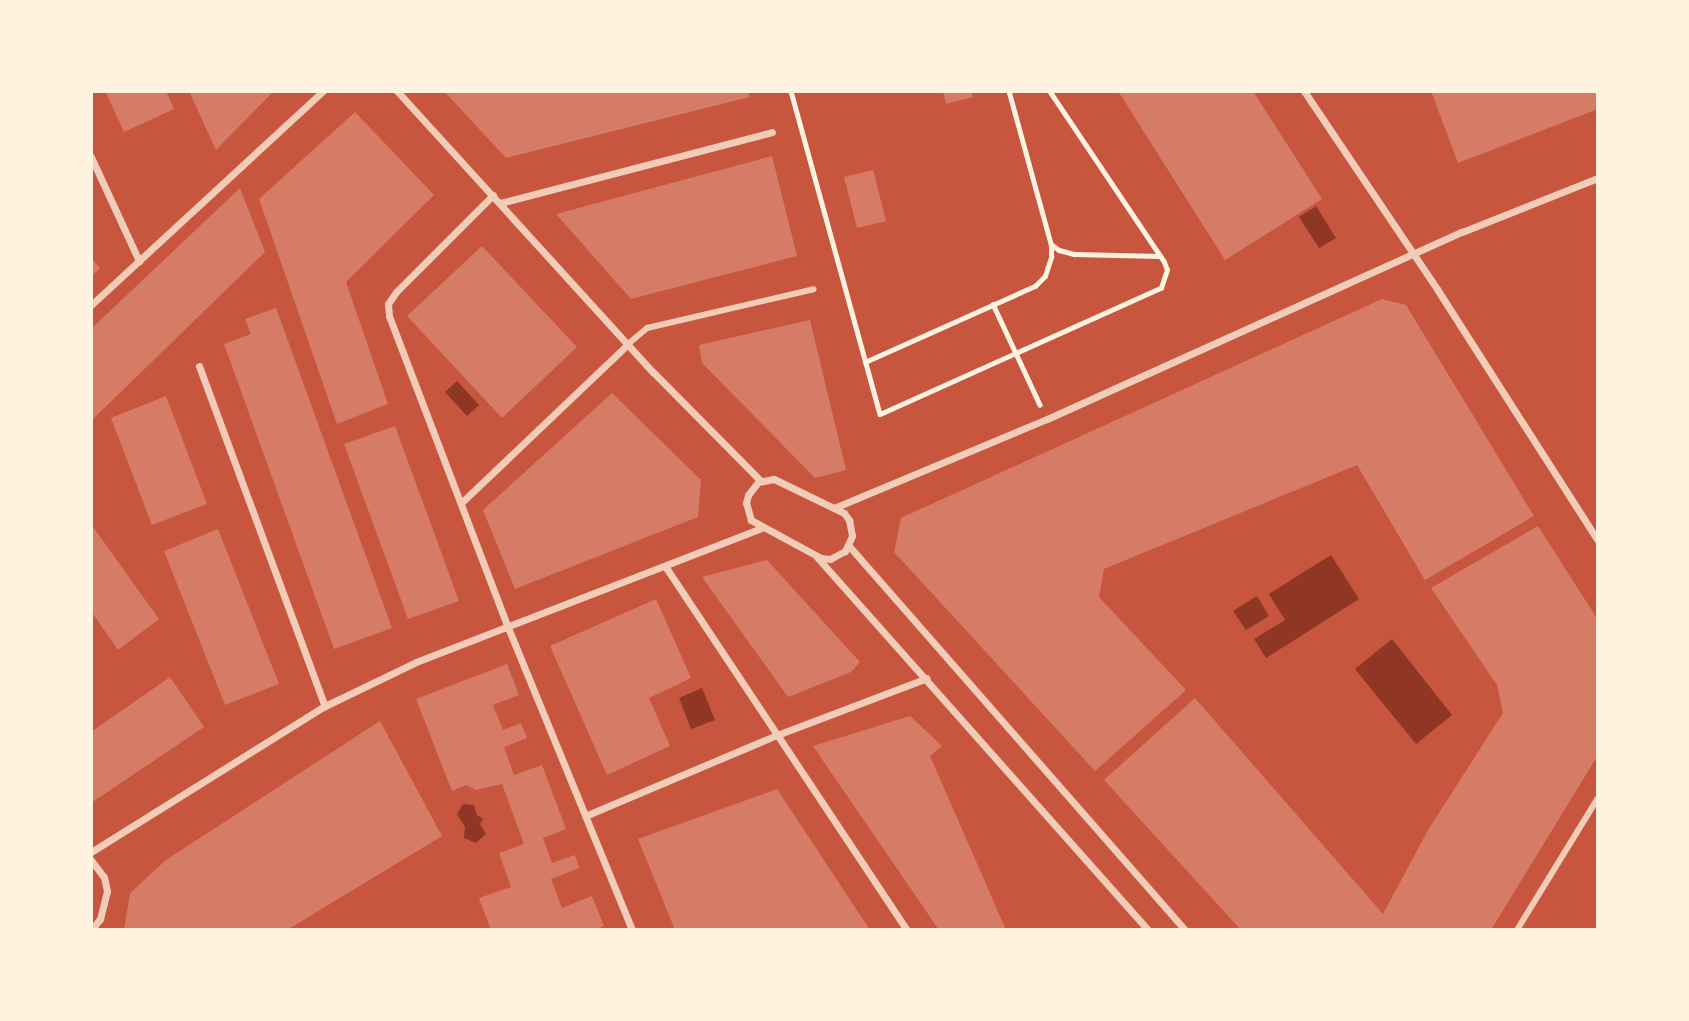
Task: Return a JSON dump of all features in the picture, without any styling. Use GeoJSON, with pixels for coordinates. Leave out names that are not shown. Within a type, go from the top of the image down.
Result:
{"type":"FeatureCollection","features":[{"type":"Feature","properties":{"kind":"street"},"geometry":{"type":"LineString","coordinates":[[91,305],[323,91]]}},
{"type":"Feature","properties":{"kind":"street"},"geometry":{"type":"LineString","coordinates":[[397,91],[628,344],[761,481]]}},
{"type":"Feature","properties":{"kind":"street"},"geometry":{"type":"LineString","coordinates":[[1304,91],[1414,254],[1598,541]]}},
{"type":"Feature","properties":{"kind":"street"},"geometry":{"type":"LineString","coordinates":[[500,203],[772,132]]}},
{"type":"Feature","properties":{"kind":"street"},"geometry":{"type":"LineString","coordinates":[[91,157],[139,261]]}},
{"type":"Feature","properties":{"kind":"street"},"geometry":{"type":"LineString","coordinates":[[834,508],[1047,419],[1414,254],[1598,178]]}},
{"type":"Feature","properties":{"kind":"street"},"geometry":{"type":"LineString","coordinates":[[493,195],[450,236],[388,304],[389,316],[507,625],[632,930]]}},
{"type":"Feature","properties":{"kind":"street"},"geometry":{"type":"LineString","coordinates":[[461,503],[647,328],[814,289]]}},
{"type":"Feature","properties":{"kind":"street"},"geometry":{"type":"LineString","coordinates":[[199,366],[325,706]]}},
{"type":"Feature","properties":{"kind":"street"},"geometry":{"type":"LineString","coordinates":[[761,481],[782,481],[834,508],[849,520],[852,536],[849,546],[830,559],[816,556],[761,528],[751,520],[746,503],[752,488],[761,481]]}},
{"type":"Feature","properties":{"kind":"street"},"geometry":{"type":"LineString","coordinates":[[91,852],[325,706],[416,662],[761,528]]}},
{"type":"Feature","properties":{"kind":"street"},"geometry":{"type":"LineString","coordinates":[[849,546],[1185,930]]}},
{"type":"Feature","properties":{"kind":"street"},"geometry":{"type":"LineString","coordinates":[[816,556],[1148,930]]}},
{"type":"Feature","properties":{"kind":"street"},"geometry":{"type":"LineString","coordinates":[[665,566],[907,930]]}},
{"type":"Feature","properties":{"kind":"street"},"geometry":{"type":"LineString","coordinates":[[585,816],[777,735],[927,678]]}},
{"type":"Feature","properties":{"kind":"street"},"geometry":{"type":"LineString","coordinates":[[1517,930],[1598,798]]}},
{"type":"Feature","properties":{"kind":"street"},"geometry":{"type":"LineString","coordinates":[[91,860],[104,877],[107,891],[103,912],[91,930]]}},
{"type":"Feature","properties":{"kind":"path"},"geometry":{"type":"LineString","coordinates":[[791,91],[880,414],[1161,288],[1167,270],[1160,256],[1049,91]]}},
{"type":"Feature","properties":{"kind":"path"},"geometry":{"type":"LineString","coordinates":[[865,362],[1035,286],[1045,276],[1051,257],[1051,244],[1009,91]]}},
{"type":"Feature","properties":{"kind":"path"},"geometry":{"type":"LineString","coordinates":[[1051,244],[1059,250],[1074,254],[1160,256]]}},
{"type":"Feature","properties":{"kind":"path"},"geometry":{"type":"LineString","coordinates":[[993,304],[1047,419]]}},
{"type":"Feature","properties":{"kind":"shaded area"},"geometry":{"type":"Polygon","coordinates":[[[1316,206],[1336,238],[1319,248],[1299,217],[1316,206]]]}},
{"type":"Feature","properties":{"kind":"shaded area"},"geometry":{"type":"Polygon","coordinates":[[[457,381],[479,405],[467,416],[445,392],[457,381]]]}},
{"type":"Feature","properties":{"kind":"shaded area"},"geometry":{"type":"Polygon","coordinates":[[[1331,555],[1359,599],[1266,658],[1254,639],[1285,620],[1269,594],[1331,555]]]}},
{"type":"Feature","properties":{"kind":"shaded area"},"geometry":{"type":"Polygon","coordinates":[[[1257,596],[1269,616],[1246,630],[1233,611],[1257,596]]]}},
{"type":"Feature","properties":{"kind":"shaded area"},"geometry":{"type":"Polygon","coordinates":[[[1392,639],[1452,715],[1416,744],[1355,669],[1392,639]]]}},
{"type":"Feature","properties":{"kind":"shaded area"},"geometry":{"type":"Polygon","coordinates":[[[702,688],[715,720],[691,729],[679,698],[702,688]]]}},
{"type":"Feature","properties":{"kind":"shaded area"},"geometry":{"type":"Polygon","coordinates":[[[463,804],[474,805],[477,815],[483,819],[480,824],[486,834],[476,843],[464,838],[465,827],[457,814],[463,804]]]}},
{"type":"Feature","properties":{"kind":"building"},"geometry":{"type":"Polygon","coordinates":[[[105,91],[166,91],[174,109],[124,132],[105,91]]]}},
{"type":"Feature","properties":{"kind":"building"},"geometry":{"type":"Polygon","coordinates":[[[189,91],[274,91],[216,150],[189,91]]]}},
{"type":"Feature","properties":{"kind":"building"},"geometry":{"type":"Polygon","coordinates":[[[444,91],[748,91],[750,97],[506,158],[444,91]]]}},
{"type":"Feature","properties":{"kind":"building"},"geometry":{"type":"Polygon","coordinates":[[[943,91],[971,91],[973,97],[946,104],[943,91]]]}},
{"type":"Feature","properties":{"kind":"building"},"geometry":{"type":"Polygon","coordinates":[[[1118,91],[1253,91],[1322,199],[1225,260],[1118,91]]]}},
{"type":"Feature","properties":{"kind":"building"},"geometry":{"type":"Polygon","coordinates":[[[1431,91],[1598,91],[1598,109],[1458,163],[1431,91]]]}},
{"type":"Feature","properties":{"kind":"building"},"geometry":{"type":"Polygon","coordinates":[[[355,112],[434,195],[346,282],[388,404],[337,424],[259,199],[355,112]]]}},
{"type":"Feature","properties":{"kind":"building"},"geometry":{"type":"Polygon","coordinates":[[[772,156],[797,256],[631,299],[556,214],[772,156]]]}},
{"type":"Feature","properties":{"kind":"building"},"geometry":{"type":"Polygon","coordinates":[[[873,170],[886,221],[857,228],[844,177],[873,170]]]}},
{"type":"Feature","properties":{"kind":"building"},"geometry":{"type":"Polygon","coordinates":[[[240,188],[265,252],[91,421],[91,329],[240,188]]]}},
{"type":"Feature","properties":{"kind":"building"},"geometry":{"type":"Polygon","coordinates":[[[482,246],[577,347],[502,418],[407,316],[482,246]]]}},
{"type":"Feature","properties":{"kind":"building"},"geometry":{"type":"Polygon","coordinates":[[[91,258],[100,268],[91,277],[91,258]]]}},
{"type":"Feature","properties":{"kind":"building"},"geometry":{"type":"Polygon","coordinates":[[[1382,299],[1406,305],[1534,516],[1425,580],[1357,465],[1104,569],[1099,597],[1186,690],[1095,771],[894,552],[901,518],[1382,299]]]}},
{"type":"Feature","properties":{"kind":"building"},"geometry":{"type":"Polygon","coordinates":[[[276,308],[392,628],[334,649],[224,344],[251,334],[245,319],[276,308]]]}},
{"type":"Feature","properties":{"kind":"building"},"geometry":{"type":"Polygon","coordinates":[[[810,320],[846,470],[815,478],[702,363],[699,345],[810,320]]]}},
{"type":"Feature","properties":{"kind":"building"},"geometry":{"type":"Polygon","coordinates":[[[612,393],[701,480],[698,517],[515,589],[483,510],[612,393]]]}},
{"type":"Feature","properties":{"kind":"building"},"geometry":{"type":"Polygon","coordinates":[[[166,396],[207,504],[152,525],[111,418],[166,396]]]}},
{"type":"Feature","properties":{"kind":"building"},"geometry":{"type":"Polygon","coordinates":[[[395,426],[459,601],[408,619],[344,444],[395,426]]]}},
{"type":"Feature","properties":{"kind":"building"},"geometry":{"type":"Polygon","coordinates":[[[91,524],[159,619],[118,650],[91,611],[91,524]]]}},
{"type":"Feature","properties":{"kind":"building"},"geometry":{"type":"Polygon","coordinates":[[[1538,526],[1598,620],[1598,755],[1491,930],[1241,930],[1104,780],[1195,698],[1383,914],[1428,830],[1503,713],[1497,685],[1431,588],[1538,526]]]}},
{"type":"Feature","properties":{"kind":"building"},"geometry":{"type":"Polygon","coordinates":[[[218,529],[279,684],[225,705],[164,551],[218,529]]]}},
{"type":"Feature","properties":{"kind":"building"},"geometry":{"type":"Polygon","coordinates":[[[767,560],[860,662],[851,672],[788,697],[702,577],[767,560]]]}},
{"type":"Feature","properties":{"kind":"building"},"geometry":{"type":"Polygon","coordinates":[[[656,599],[691,678],[649,698],[670,746],[607,775],[550,646],[656,599]]]}},
{"type":"Feature","properties":{"kind":"building"},"geometry":{"type":"Polygon","coordinates":[[[507,664],[519,695],[493,705],[503,730],[521,723],[527,738],[504,747],[514,775],[542,765],[566,829],[543,838],[552,863],[575,855],[579,868],[551,879],[562,908],[592,896],[604,926],[594,930],[491,930],[479,898],[511,887],[499,853],[524,844],[502,784],[476,790],[466,785],[452,791],[416,699],[507,664]]]}},
{"type":"Feature","properties":{"kind":"building"},"geometry":{"type":"Polygon","coordinates":[[[170,677],[204,727],[91,803],[91,732],[170,677]]]}},
{"type":"Feature","properties":{"kind":"building"},"geometry":{"type":"Polygon","coordinates":[[[910,716],[942,746],[930,756],[1006,930],[939,930],[813,746],[910,716]]]}},
{"type":"Feature","properties":{"kind":"building"},"geometry":{"type":"Polygon","coordinates":[[[380,721],[442,836],[287,930],[124,930],[130,893],[166,860],[380,721]]]}},
{"type":"Feature","properties":{"kind":"building"},"geometry":{"type":"Polygon","coordinates":[[[777,789],[870,930],[675,930],[638,839],[777,789]]]}}]}
